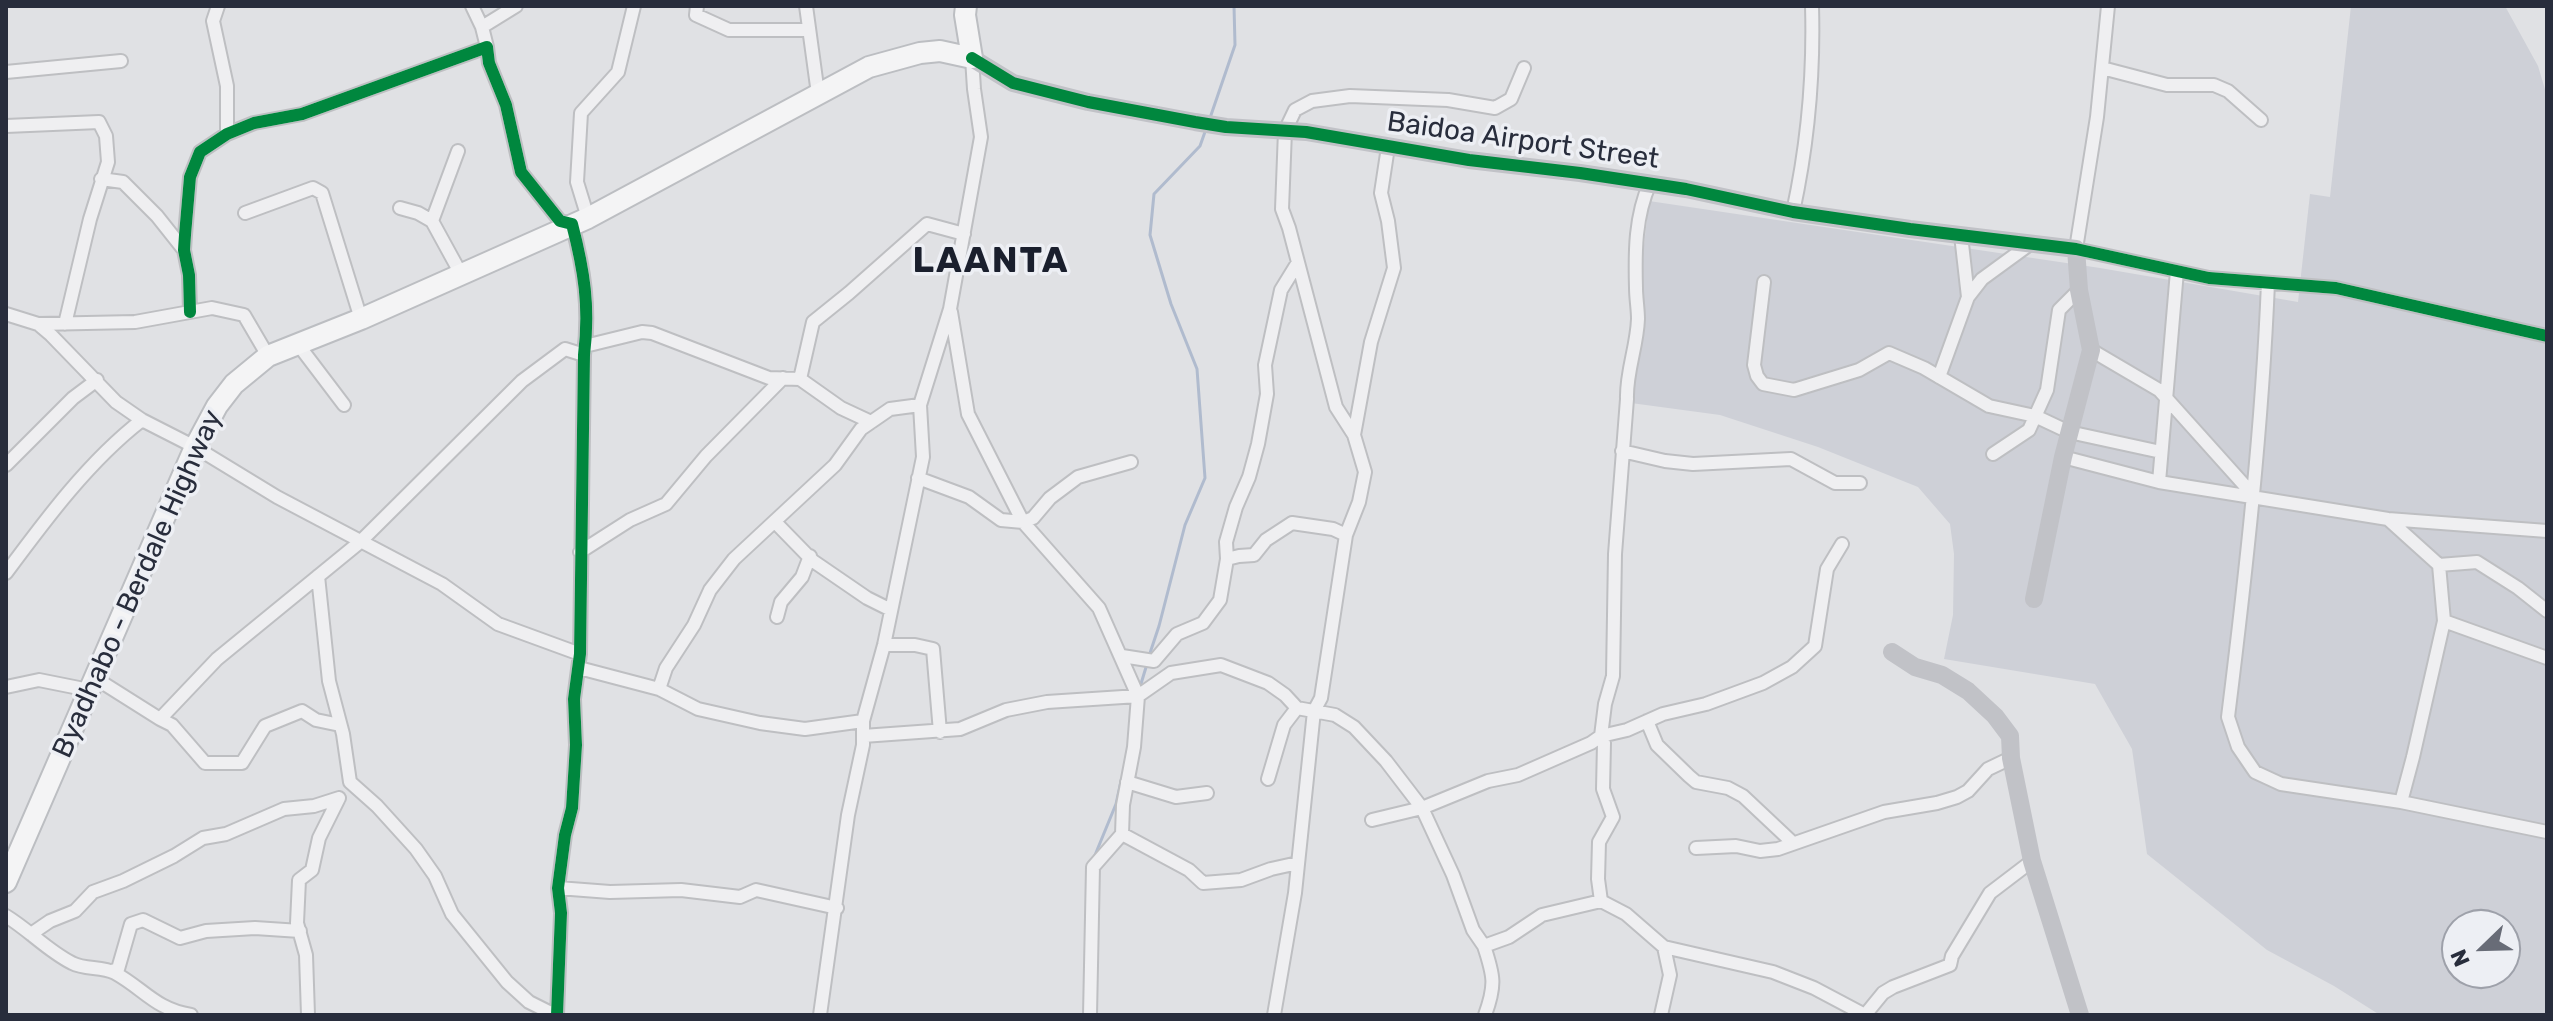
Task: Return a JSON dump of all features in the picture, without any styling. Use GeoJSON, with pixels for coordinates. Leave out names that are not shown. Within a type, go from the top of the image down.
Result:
{"type":"FeatureCollection","features":[{"type":"Feature","properties":{"kind":"main road"},"geometry":{"type":"LineString","coordinates":[[966,6],[972,58]]}},
{"type":"Feature","properties":{"kind":"main road","name":"Byadhabo - Berdale Highway"},"geometry":{"type":"LineString","coordinates":[[6,882],[195,447],[217,406],[234,384],[268,356],[361,319],[580,221],[869,67],[920,53],[940,51],[972,58]]}},
{"type":"Feature","properties":{"kind":"street"},"geometry":{"type":"LineString","coordinates":[[218,6],[213,21],[227,86],[227,134]]}},
{"type":"Feature","properties":{"kind":"street"},"geometry":{"type":"LineString","coordinates":[[472,6],[482,27],[489,63],[506,105],[521,172],[560,221],[580,221]]}},
{"type":"Feature","properties":{"kind":"street"},"geometry":{"type":"LineString","coordinates":[[482,27],[516,6]]}},
{"type":"Feature","properties":{"kind":"street"},"geometry":{"type":"LineString","coordinates":[[318,576],[329,681],[350,782],[416,849],[435,876],[452,914],[507,982],[529,1002],[556,1015],[561,913],[558,888],[572,808],[576,745],[574,699],[579,661],[587,328],[577,182],[581,113],[618,72],[634,6]]}},
{"type":"Feature","properties":{"kind":"street"},"geometry":{"type":"LineString","coordinates":[[697,6],[696,15],[729,30],[808,30]]}},
{"type":"Feature","properties":{"kind":"street"},"geometry":{"type":"LineString","coordinates":[[806,6],[818,94]]}},
{"type":"Feature","properties":{"kind":"street"},"geometry":{"type":"LineString","coordinates":[[1793,212],[1808,126],[1813,59],[1812,6]]}},
{"type":"Feature","properties":{"kind":"street"},"geometry":{"type":"LineString","coordinates":[[2034,599],[2063,457],[2091,350],[2079,290],[2076,249],[2097,117],[2108,6]]}},
{"type":"Feature","properties":{"kind":"street"},"geometry":{"type":"LineString","coordinates":[[190,312],[189,275],[184,250],[190,177],[200,152],[227,134],[254,123],[302,114],[487,47]]}},
{"type":"Feature","properties":{"kind":"street"},"geometry":{"type":"LineString","coordinates":[[820,1015],[863,721],[884,645],[923,457],[920,405],[950,309],[981,137],[972,58]]}},
{"type":"Feature","properties":{"kind":"street","name":"Baidoa Airport Street"},"geometry":{"type":"LineString","coordinates":[[972,58],[1013,83],[1088,102],[1195,122],[1306,132],[1469,160],[1650,183],[1793,212],[2076,249]]}},
{"type":"Feature","properties":{"kind":"street"},"geometry":{"type":"LineString","coordinates":[[6,72],[121,61]]}},
{"type":"Feature","properties":{"kind":"street"},"geometry":{"type":"LineString","coordinates":[[1274,1015],[1298,863],[1314,711],[1321,698],[1346,535],[1359,502],[1365,472],[1354,435],[1336,407],[1282,209],[1285,131],[1295,110],[1312,101],[1337,98],[1448,100],[1495,108],[1511,99],[1524,68]]}},
{"type":"Feature","properties":{"kind":"street"},"geometry":{"type":"LineString","coordinates":[[2102,68],[2167,85],[2214,85],[2228,91],[2261,120]]}},
{"type":"Feature","properties":{"kind":"street"},"geometry":{"type":"LineString","coordinates":[[6,126],[99,122],[106,136],[108,162],[101,179],[65,324]]}},
{"type":"Feature","properties":{"kind":"street"},"geometry":{"type":"LineString","coordinates":[[1354,435],[1371,342],[1394,268],[1381,193],[1388,147]]}},
{"type":"Feature","properties":{"kind":"street"},"geometry":{"type":"LineString","coordinates":[[432,221],[458,151]]}},
{"type":"Feature","properties":{"kind":"street"},"geometry":{"type":"LineString","coordinates":[[1607,177],[1631,188],[1641,206]]}},
{"type":"Feature","properties":{"kind":"street"},"geometry":{"type":"LineString","coordinates":[[101,179],[123,182],[157,216],[184,250]]}},
{"type":"Feature","properties":{"kind":"street"},"geometry":{"type":"LineString","coordinates":[[1601,901],[1599,842],[1613,817],[1603,789],[1604,743],[1601,736],[1613,676],[1615,554],[1627,379],[1634,356],[1638,318],[1638,221],[1650,183]]}},
{"type":"Feature","properties":{"kind":"street"},"geometry":{"type":"LineString","coordinates":[[245,213],[313,188],[322,193],[361,319]]}},
{"type":"Feature","properties":{"kind":"street"},"geometry":{"type":"LineString","coordinates":[[400,208],[432,221],[461,274]]}},
{"type":"Feature","properties":{"kind":"street"},"geometry":{"type":"LineString","coordinates":[[800,379],[813,322],[927,224],[964,234]]}},
{"type":"Feature","properties":{"kind":"street"},"geometry":{"type":"LineString","coordinates":[[1961,235],[1968,297]]}},
{"type":"Feature","properties":{"kind":"street"},"geometry":{"type":"LineString","coordinates":[[1939,377],[1968,297],[1982,279],[2030,244]]}},
{"type":"Feature","properties":{"kind":"street"},"geometry":{"type":"LineString","coordinates":[[2076,249],[2209,278],[2336,288],[2547,336]]}},
{"type":"Feature","properties":{"kind":"street"},"geometry":{"type":"LineString","coordinates":[[1154,661],[1177,634],[1203,623],[1220,600],[1227,559],[1226,542],[1258,444],[1267,394],[1265,365],[1281,290],[1297,264]]}},
{"type":"Feature","properties":{"kind":"street"},"geometry":{"type":"LineString","coordinates":[[2159,482],[2177,271]]}},
{"type":"Feature","properties":{"kind":"street"},"geometry":{"type":"LineString","coordinates":[[1764,282],[1754,365],[1763,384],[1794,390],[1859,370],[1889,353],[1989,406],[2035,416],[2069,432],[2161,452]]}},
{"type":"Feature","properties":{"kind":"street"},"geometry":{"type":"LineString","coordinates":[[2268,283],[2255,497],[2228,717],[2238,747],[2255,772],[2281,784],[2401,802],[2547,832]]}},
{"type":"Feature","properties":{"kind":"street"},"geometry":{"type":"LineString","coordinates":[[1993,454],[2029,430],[2047,390],[2059,310],[2079,290]]}},
{"type":"Feature","properties":{"kind":"street"},"geometry":{"type":"LineString","coordinates":[[6,314],[38,324],[135,322],[212,308],[244,315],[268,356]]}},
{"type":"Feature","properties":{"kind":"street"},"geometry":{"type":"LineString","coordinates":[[950,309],[968,414],[1023,522],[1099,608],[1138,696],[1122,834],[1093,867],[1090,1015]]}},
{"type":"Feature","properties":{"kind":"street"},"geometry":{"type":"LineString","coordinates":[[38,324],[116,402],[142,420],[195,447],[277,497],[442,584],[498,624],[579,661],[659,689],[698,709],[805,729],[863,721]]}},
{"type":"Feature","properties":{"kind":"street"},"geometry":{"type":"LineString","coordinates":[[160,719],[217,659],[360,542],[522,381],[565,349],[585,350],[642,332],[652,333],[769,378],[800,379],[841,408],[871,422]]}},
{"type":"Feature","properties":{"kind":"street"},"geometry":{"type":"LineString","coordinates":[[297,343],[344,405]]}},
{"type":"Feature","properties":{"kind":"street"},"geometry":{"type":"LineString","coordinates":[[2091,350],[2159,390],[2255,497]]}},
{"type":"Feature","properties":{"kind":"street"},"geometry":{"type":"LineString","coordinates":[[580,552],[630,520],[666,504],[724,436],[783,378]]}},
{"type":"Feature","properties":{"kind":"street"},"geometry":{"type":"LineString","coordinates":[[7,463],[73,398],[97,380]]}},
{"type":"Feature","properties":{"kind":"street"},"geometry":{"type":"LineString","coordinates":[[659,689],[666,668],[694,625],[710,590],[734,559],[835,465],[861,429],[890,409],[920,405]]}},
{"type":"Feature","properties":{"kind":"street"},"geometry":{"type":"LineString","coordinates":[[6,573],[87,472],[142,420]]}},
{"type":"Feature","properties":{"kind":"street"},"geometry":{"type":"LineString","coordinates":[[1622,451],[1693,464],[1791,459],[1835,483],[1860,483]]}},
{"type":"Feature","properties":{"kind":"street"},"geometry":{"type":"LineString","coordinates":[[2063,457],[2159,482],[2388,519],[2547,531]]}},
{"type":"Feature","properties":{"kind":"street"},"geometry":{"type":"LineString","coordinates":[[918,478],[969,497],[1001,520],[1023,522],[1033,518],[1050,498],[1078,477],[1131,462]]}},
{"type":"Feature","properties":{"kind":"street"},"geometry":{"type":"LineString","coordinates":[[2388,519],[2439,565],[2444,621],[2401,802]]}},
{"type":"Feature","properties":{"kind":"street"},"geometry":{"type":"LineString","coordinates":[[775,522],[810,556],[867,598],[891,610]]}},
{"type":"Feature","properties":{"kind":"street"},"geometry":{"type":"LineString","coordinates":[[1227,559],[1254,555],[1266,540],[1292,523],[1333,529],[1346,535]]}},
{"type":"Feature","properties":{"kind":"street"},"geometry":{"type":"LineString","coordinates":[[1372,820],[1422,808],[1488,781],[1529,771],[1601,736],[1627,730],[1681,709],[1706,704],[1763,683],[1792,667],[1815,646],[1827,569],[1842,544]]}},
{"type":"Feature","properties":{"kind":"street"},"geometry":{"type":"LineString","coordinates":[[777,617],[781,602],[802,577],[810,556]]}},
{"type":"Feature","properties":{"kind":"street"},"geometry":{"type":"LineString","coordinates":[[2439,565],[2477,562],[2547,611]]}},
{"type":"Feature","properties":{"kind":"street"},"geometry":{"type":"LineString","coordinates":[[2444,621],[2547,658]]}},
{"type":"Feature","properties":{"kind":"street"},"geometry":{"type":"LineString","coordinates":[[884,645],[915,645],[933,649],[940,732]]}},
{"type":"Feature","properties":{"kind":"street"},"geometry":{"type":"LineString","coordinates":[[1892,652],[1915,667],[1942,675],[1968,691],[1995,716],[2010,736],[2011,758],[2032,861],[2080,1015]]}},
{"type":"Feature","properties":{"kind":"street"},"geometry":{"type":"LineString","coordinates":[[1122,656],[1154,661],[1171,673]]}},
{"type":"Feature","properties":{"kind":"street"},"geometry":{"type":"LineString","coordinates":[[863,736],[960,729],[1006,710],[1047,702],[1138,696],[1171,673],[1221,665],[1268,683],[1297,708],[1335,715],[1354,727],[1386,761],[1422,808],[1494,974],[1494,992],[1485,1015]]}},
{"type":"Feature","properties":{"kind":"street"},"geometry":{"type":"LineString","coordinates":[[6,687],[39,680],[92,684],[172,725],[205,763],[242,763],[265,726],[302,711],[316,720],[340,725]]}},
{"type":"Feature","properties":{"kind":"street"},"geometry":{"type":"LineString","coordinates":[[1268,779],[1284,725],[1297,708]]}},
{"type":"Feature","properties":{"kind":"street"},"geometry":{"type":"LineString","coordinates":[[1647,721],[1657,745],[1696,782],[1728,788],[1743,796],[1793,843]]}},
{"type":"Feature","properties":{"kind":"street"},"geometry":{"type":"LineString","coordinates":[[1696,848],[1736,846],[1760,851],[1778,849],[1884,812],[1957,797],[1968,791],[1988,769],[2011,758]]}},
{"type":"Feature","properties":{"kind":"street"},"geometry":{"type":"LineString","coordinates":[[308,1015],[306,955],[297,923],[299,880],[312,870],[319,838],[350,782]]}},
{"type":"Feature","properties":{"kind":"street"},"geometry":{"type":"LineString","coordinates":[[1127,782],[1176,797],[1207,793]]}},
{"type":"Feature","properties":{"kind":"street"},"geometry":{"type":"LineString","coordinates":[[31,934],[50,921],[75,911],[93,892],[174,856],[203,838],[226,834],[284,809],[314,806],[339,798]]}},
{"type":"Feature","properties":{"kind":"street"},"geometry":{"type":"LineString","coordinates":[[1122,834],[1189,870],[1203,883],[1241,880],[1298,863]]}},
{"type":"Feature","properties":{"kind":"street"},"geometry":{"type":"LineString","coordinates":[[1484,946],[1509,937],[1542,915],[1601,901],[1626,914],[1664,947],[1773,972],[1814,988],[1865,1015],[1883,993],[1893,987],[1950,965],[1952,956],[1990,893],[2032,861]]}},
{"type":"Feature","properties":{"kind":"street"},"geometry":{"type":"LineString","coordinates":[[558,888],[610,892],[681,890],[740,897],[756,890],[837,908]]}},
{"type":"Feature","properties":{"kind":"street"},"geometry":{"type":"LineString","coordinates":[[6,916],[76,966],[112,971],[152,1001],[177,1013],[191,1015]]}},
{"type":"Feature","properties":{"kind":"street"},"geometry":{"type":"LineString","coordinates":[[112,971],[118,969],[131,924],[143,920],[180,938],[206,931],[255,928],[300,931]]}},
{"type":"Feature","properties":{"kind":"street"},"geometry":{"type":"LineString","coordinates":[[1661,1015],[1670,975],[1664,947]]}},
{"type":"Feature","properties":{"kind":"shaded area"},"geometry":{"type":"Polygon","coordinates":[[[2351,6],[2505,6],[2538,66],[2547,96],[2547,1015],[2380,1015],[2267,950],[2147,854],[2132,749],[2095,684],[1944,659],[1953,615],[1954,554],[1950,524],[1918,487],[1818,447],[1720,415],[1631,403],[1632,379],[1638,365],[1640,280],[1649,201],[2100,268],[2298,302],[2310,194],[2330,197],[2351,6]]]}},
{"type":"Feature","properties":{"kind":"waterway"},"geometry":{"type":"LineString","coordinates":[[1210,118],[1235,45],[1234,6]]}},
{"type":"Feature","properties":{"kind":"waterway"},"geometry":{"type":"LineString","coordinates":[[1149,656],[1185,525],[1205,478],[1197,369],[1171,304],[1150,235],[1154,194],[1200,146],[1206,129]]}},
{"type":"Feature","properties":{"kind":"waterway"},"geometry":{"type":"LineString","coordinates":[[1140,687],[1147,664]]}},
{"type":"Feature","properties":{"kind":"waterway"},"geometry":{"type":"LineString","coordinates":[[1093,860],[1116,804],[1121,781]]}},
{"type":"Feature","properties":{"kind":"cycle path"},"geometry":{"type":"LineString","coordinates":[[190,312],[189,275],[184,250],[190,177],[200,152],[227,134],[254,123],[302,114],[487,47],[489,63],[506,105],[521,172],[560,221],[572,224],[583,273],[586,305],[580,654],[574,699],[576,745],[572,808],[558,888],[561,913],[557,1015]]}},
{"type":"Feature","properties":{"kind":"cycle path"},"geometry":{"type":"LineString","coordinates":[[972,58],[1013,83],[1088,102],[1195,122],[1306,132],[1469,160],[1686,189],[1793,212],[2076,249],[2209,278],[2336,288],[2547,336]]}},
{"type":"Feature","properties":{"kind":"district","name":"LAANTA"},"geometry":{"type":"Point","coordinates":[991,262]}}]}
